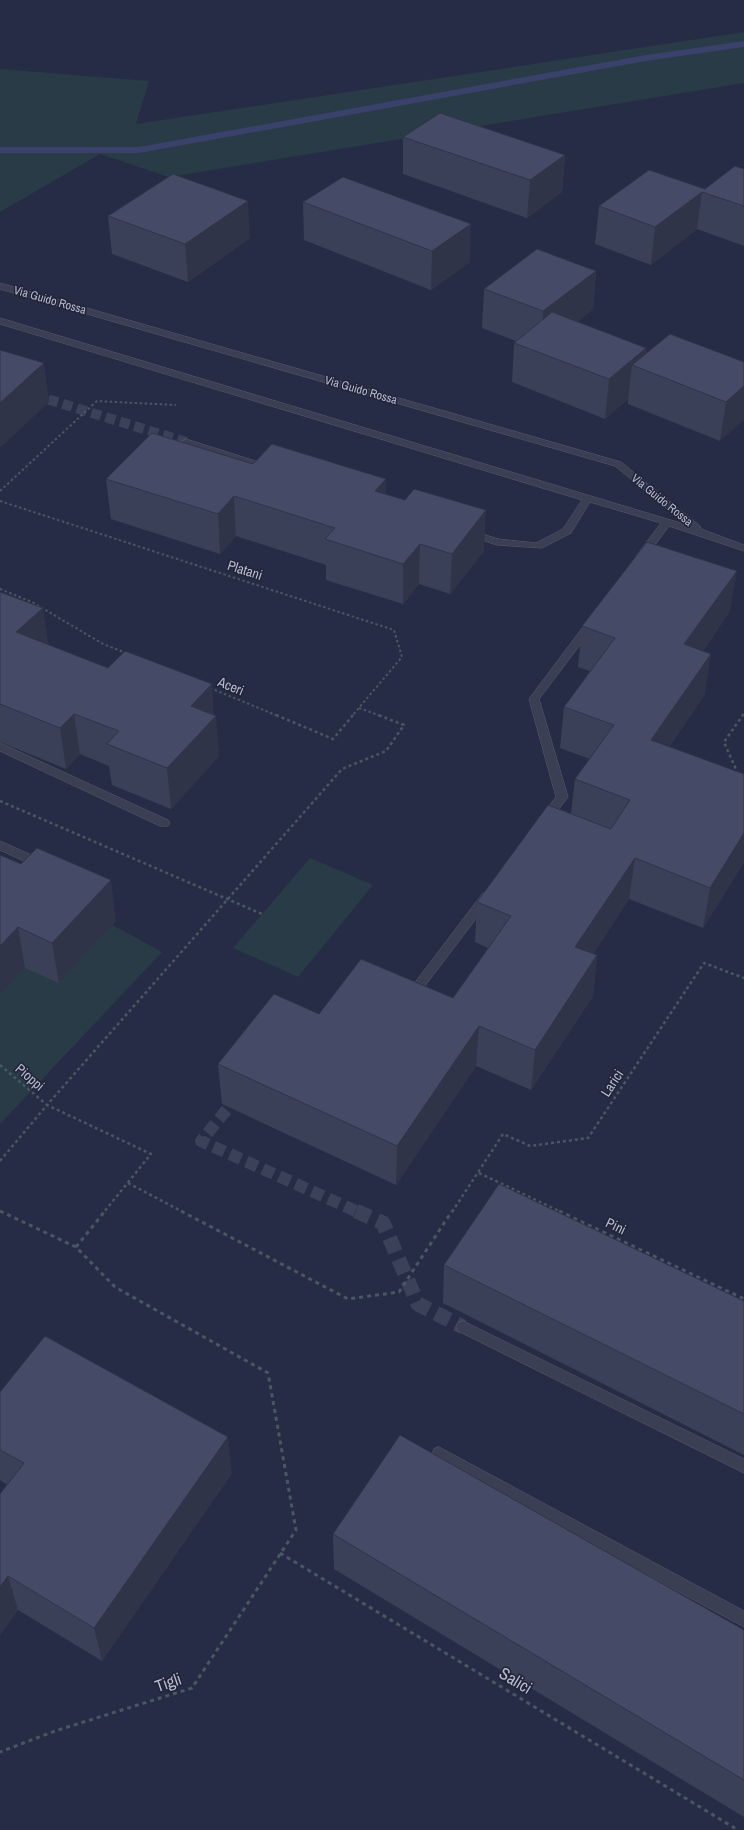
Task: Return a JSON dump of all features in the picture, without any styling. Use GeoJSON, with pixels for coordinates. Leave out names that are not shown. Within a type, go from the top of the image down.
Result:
{"type":"FeatureCollection","features":[{"type":"Feature","properties":{"kind":"street","name":"Via Guido Rossa"},"geometry":{"type":"LineString","coordinates":[[0,286],[618,464],[702,533]]}},
{"type":"Feature","properties":{"kind":"street","name":"Via Guido Rossa"},"geometry":{"type":"LineString","coordinates":[[0,321],[667,522],[744,548]]}},
{"type":"Feature","properties":{"kind":"street"},"geometry":{"type":"LineString","coordinates":[[186,442],[277,471]]}},
{"type":"Feature","properties":{"kind":"street"},"geometry":{"type":"LineString","coordinates":[[459,530],[497,542],[538,546],[567,531],[588,498]]}},
{"type":"Feature","properties":{"kind":"street"},"geometry":{"type":"LineString","coordinates":[[634,566],[667,522]]}},
{"type":"Feature","properties":{"kind":"street"},"geometry":{"type":"LineString","coordinates":[[539,828],[562,797],[534,699],[596,617]]}},
{"type":"Feature","properties":{"kind":"street"},"geometry":{"type":"LineString","coordinates":[[0,747],[164,823]]}},
{"type":"Feature","properties":{"kind":"street"},"geometry":{"type":"LineString","coordinates":[[0,845],[55,870]]}},
{"type":"Feature","properties":{"kind":"street"},"geometry":{"type":"LineString","coordinates":[[400,999],[407,1002],[492,890]]}},
{"type":"Feature","properties":{"kind":"street"},"geometry":{"type":"LineString","coordinates":[[463,1327],[744,1466]]}},
{"type":"Feature","properties":{"kind":"street"},"geometry":{"type":"LineString","coordinates":[[439,1454],[744,1619]]}},
{"type":"Feature","properties":{"kind":"path"},"geometry":{"type":"LineString","coordinates":[[0,491],[97,401],[182,405],[206,383]]}},
{"type":"Feature","properties":{"kind":"path","name":"Platani"},"geometry":{"type":"LineString","coordinates":[[0,501],[394,630],[402,656],[359,708]]}},
{"type":"Feature","properties":{"kind":"path"},"geometry":{"type":"LineString","coordinates":[[0,589],[32,602],[103,644],[132,656]]}},
{"type":"Feature","properties":{"kind":"path","name":"Aceri"},"geometry":{"type":"LineString","coordinates":[[204,685],[333,739],[359,708]]}},
{"type":"Feature","properties":{"kind":"path"},"geometry":{"type":"LineString","coordinates":[[0,1161],[47,1105],[342,769],[386,751],[404,725],[359,708]]}},
{"type":"Feature","properties":{"kind":"path"},"geometry":{"type":"LineString","coordinates":[[740,780],[724,742],[744,712]]}},
{"type":"Feature","properties":{"kind":"path"},"geometry":{"type":"LineString","coordinates":[[0,801],[262,914]]}},
{"type":"Feature","properties":{"kind":"path","name":"Larici"},"geometry":{"type":"LineString","coordinates":[[479,1173],[503,1134],[530,1146],[588,1138],[704,963],[744,978]]}},
{"type":"Feature","properties":{"kind":"path","name":"Pioppi"},"geometry":{"type":"LineString","coordinates":[[0,1064],[47,1105],[151,1154],[128,1183]]}},
{"type":"Feature","properties":{"kind":"path"},"geometry":{"type":"LineString","coordinates":[[0,1211],[76,1247],[128,1183],[348,1299],[399,1292],[479,1173]]}},
{"type":"Feature","properties":{"kind":"path","name":"Pini"},"geometry":{"type":"LineString","coordinates":[[479,1173],[744,1299]]}},
{"type":"Feature","properties":{"kind":"path","name":"Tigli"},"geometry":{"type":"LineString","coordinates":[[0,1752],[55,1731],[192,1688],[296,1530],[268,1373],[115,1287],[76,1247]]}},
{"type":"Feature","properties":{"kind":"path","name":"Salici"},"geometry":{"type":"LineString","coordinates":[[280,1553],[738,1830]]}},
{"type":"Feature","properties":{"kind":"shaded area"},"geometry":{"type":"Polygon","coordinates":[[[744,32],[744,83],[169,177],[100,154],[0,212],[0,69],[149,81],[136,124],[744,32]]]}},
{"type":"Feature","properties":{"kind":"shaded area"},"geometry":{"type":"Polygon","coordinates":[[[310,858],[373,885],[298,977],[233,948],[310,858]]]}},
{"type":"Feature","properties":{"kind":"shaded area"},"geometry":{"type":"Polygon","coordinates":[[[0,868],[162,952],[0,1124],[0,868]]]}},
{"type":"Feature","properties":{"kind":"building"},"geometry":{"type":"Polygon","coordinates":[[[440,113],[565,155],[530,180],[403,137],[440,113]]]}},
{"type":"Feature","properties":{"kind":"building"},"geometry":{"type":"Polygon","coordinates":[[[735,166],[744,169],[744,206],[702,192],[655,227],[599,206],[649,170],[705,189],[735,166]]]}},
{"type":"Feature","properties":{"kind":"building"},"geometry":{"type":"Polygon","coordinates":[[[173,174],[248,201],[185,244],[108,216],[173,174]]]}},
{"type":"Feature","properties":{"kind":"building"},"geometry":{"type":"Polygon","coordinates":[[[343,177],[471,224],[432,251],[303,202],[343,177]]]}},
{"type":"Feature","properties":{"kind":"building"},"geometry":{"type":"Polygon","coordinates":[[[537,249],[596,271],[543,311],[484,289],[537,249]]]}},
{"type":"Feature","properties":{"kind":"building"},"geometry":{"type":"Polygon","coordinates":[[[552,312],[646,348],[609,379],[514,343],[552,312]]]}},
{"type":"Feature","properties":{"kind":"building"},"geometry":{"type":"Polygon","coordinates":[[[670,334],[744,362],[744,386],[726,402],[632,365],[670,334]]]}},
{"type":"Feature","properties":{"kind":"building"},"geometry":{"type":"Polygon","coordinates":[[[0,350],[44,363],[0,403],[0,350]]]}},
{"type":"Feature","properties":{"kind":"building"},"geometry":{"type":"Polygon","coordinates":[[[152,433],[253,464],[272,444],[386,479],[375,491],[405,500],[414,489],[486,510],[452,554],[420,544],[403,564],[325,539],[335,528],[234,496],[218,514],[106,479],[152,433]]]}},
{"type":"Feature","properties":{"kind":"building"},"geometry":{"type":"Polygon","coordinates":[[[647,542],[737,571],[684,644],[711,654],[651,740],[744,774],[744,833],[710,888],[635,858],[575,947],[597,955],[535,1050],[479,1026],[397,1146],[218,1064],[274,994],[319,1014],[361,959],[453,998],[511,916],[477,902],[548,805],[611,829],[630,800],[575,779],[614,725],[564,707],[615,638],[582,626],[647,542]]]}},
{"type":"Feature","properties":{"kind":"building"},"geometry":{"type":"Polygon","coordinates":[[[0,592],[43,608],[16,632],[108,668],[125,651],[212,684],[191,706],[216,716],[167,768],[107,744],[119,731],[74,714],[60,728],[0,704],[0,592]]]}},
{"type":"Feature","properties":{"kind":"building"},"geometry":{"type":"Polygon","coordinates":[[[37,848],[111,880],[52,943],[18,927],[0,946],[0,855],[21,864],[37,848]]]}},
{"type":"Feature","properties":{"kind":"building"},"geometry":{"type":"Polygon","coordinates":[[[499,1184],[744,1301],[744,1414],[444,1265],[499,1184]]]}},
{"type":"Feature","properties":{"kind":"building"},"geometry":{"type":"Polygon","coordinates":[[[45,1336],[228,1437],[94,1628],[8,1576],[0,1587],[0,1494],[24,1463],[0,1450],[0,1392],[45,1336]]]}},
{"type":"Feature","properties":{"kind":"building"},"geometry":{"type":"Polygon","coordinates":[[[400,1435],[744,1630],[744,1780],[333,1534],[400,1435]]]}},
{"type":"Feature","properties":{"kind":"waterway"},"geometry":{"type":"LineString","coordinates":[[0,150],[139,150],[646,58],[744,44]]}},
{"type":"Feature","properties":{"kind":"tunnel"},"geometry":{"type":"LineString","coordinates":[[34,395],[186,442]]}},
{"type":"Feature","properties":{"kind":"tunnel"},"geometry":{"type":"LineString","coordinates":[[238,1096],[201,1141],[358,1212]]}},
{"type":"Feature","properties":{"kind":"tunnel"},"geometry":{"type":"LineString","coordinates":[[356,1211],[383,1223],[418,1304],[463,1327]]}}]}
